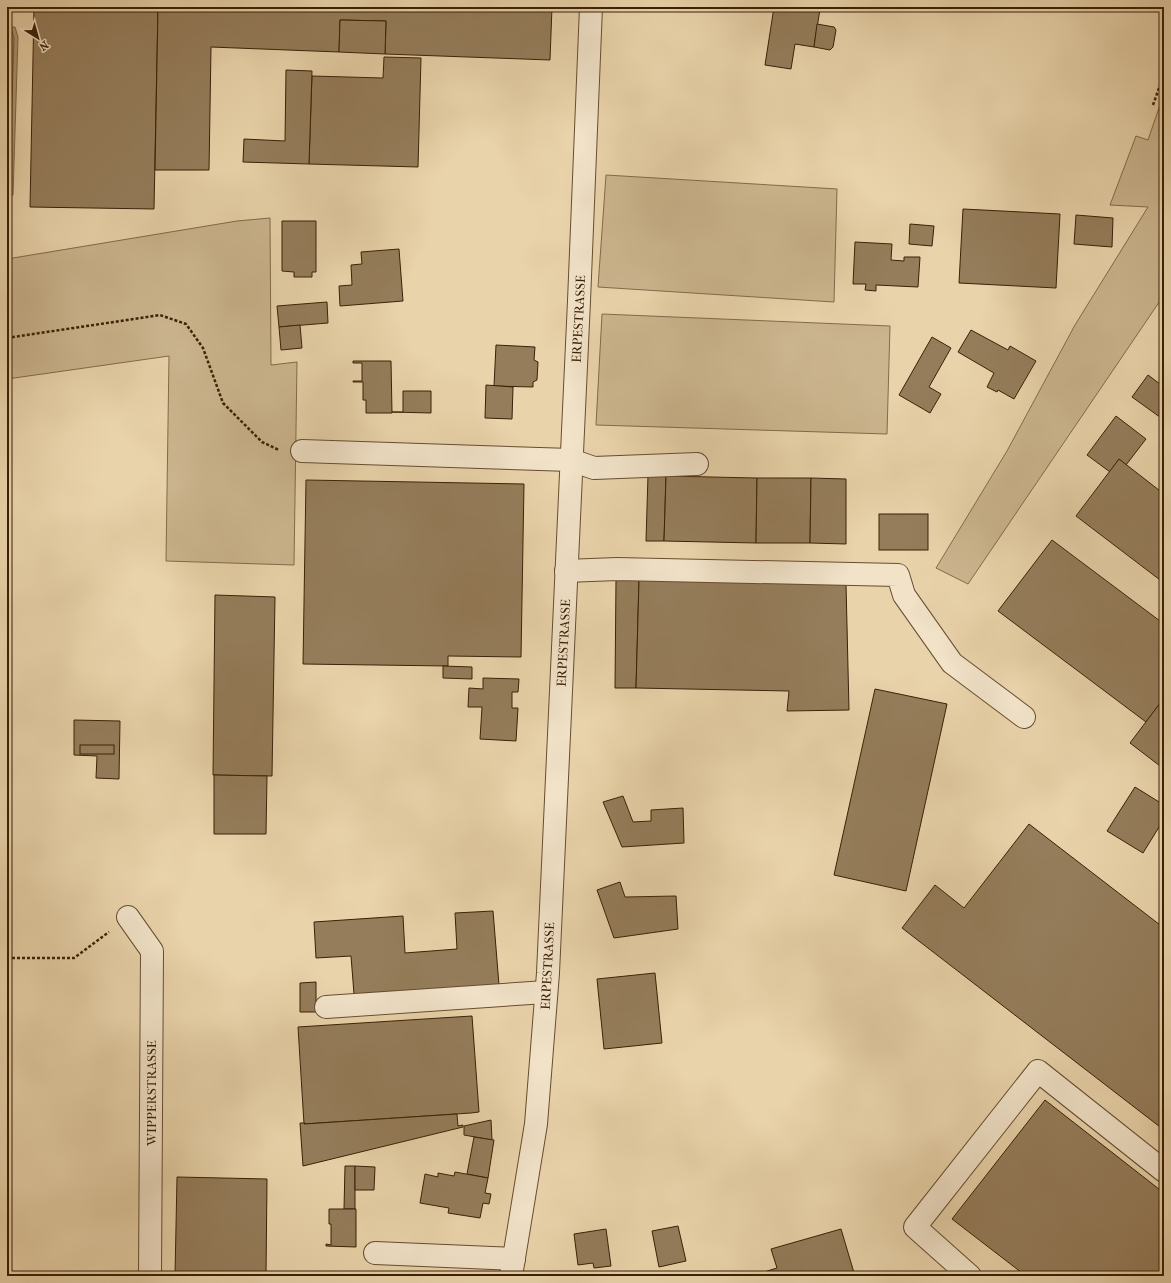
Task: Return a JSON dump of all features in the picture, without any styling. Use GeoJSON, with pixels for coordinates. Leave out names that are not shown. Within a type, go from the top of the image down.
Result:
{"type":"FeatureCollection","features":[{"type":"Feature","properties":{"kind":"street","name":"ERPESTRASSE"},"geometry":{"type":"LineString","coordinates":[[512,1268],[536,1124],[546,992],[591,7]]}},
{"type":"Feature","properties":{"kind":"street"},"geometry":{"type":"LineString","coordinates":[[302,451],[571,460],[594,468],[697,464]]}},
{"type":"Feature","properties":{"kind":"street"},"geometry":{"type":"LineString","coordinates":[[566,571],[617,569],[898,575],[904,595],[952,663],[1024,717]]}},
{"type":"Feature","properties":{"kind":"street","name":"WIPPERSTRASSE"},"geometry":{"type":"LineString","coordinates":[[128,917],[152,951],[150,1276]]}},
{"type":"Feature","properties":{"kind":"street"},"geometry":{"type":"LineString","coordinates":[[326,1007],[546,992]]}},
{"type":"Feature","properties":{"kind":"street"},"geometry":{"type":"LineString","coordinates":[[970,1276],[915,1227],[1038,1071],[1164,1171]]}},
{"type":"Feature","properties":{"kind":"street"},"geometry":{"type":"LineString","coordinates":[[375,1253],[512,1268]]}},
{"type":"Feature","properties":{"kind":"path"},"geometry":{"type":"LineString","coordinates":[[1153,105],[1164,74]]}},
{"type":"Feature","properties":{"kind":"path"},"geometry":{"type":"LineString","coordinates":[[7,338],[160,315],[186,324],[203,348],[223,402],[262,442],[282,451],[302,451]]}},
{"type":"Feature","properties":{"kind":"path"},"geometry":{"type":"LineString","coordinates":[[7,958],[74,958],[128,917]]}},
{"type":"Feature","properties":{"kind":"shaded area"},"geometry":{"type":"Polygon","coordinates":[[[1164,93],[1164,295],[968,584],[936,568],[1007,451],[1075,325],[1148,207],[1110,205],[1136,136],[1148,140],[1164,93]]]}},
{"type":"Feature","properties":{"kind":"shaded area"},"geometry":{"type":"Polygon","coordinates":[[[606,175],[837,189],[834,302],[598,287],[606,175]]]}},
{"type":"Feature","properties":{"kind":"shaded area"},"geometry":{"type":"Polygon","coordinates":[[[270,218],[271,365],[297,362],[294,565],[166,561],[169,356],[7,379],[7,259],[237,221],[270,218]]]}},
{"type":"Feature","properties":{"kind":"shaded area"},"geometry":{"type":"Polygon","coordinates":[[[602,314],[890,326],[887,434],[596,425],[602,314]]]}},
{"type":"Feature","properties":{"kind":"water"},"geometry":{"type":"Polygon","coordinates":[[[7,27],[15,27],[18,37],[13,195],[7,198],[7,27]]]}},
{"type":"Feature","properties":{"kind":"building"},"geometry":{"type":"Polygon","coordinates":[[[34,7],[158,7],[154,209],[30,207],[34,7]]]}},
{"type":"Feature","properties":{"kind":"building"},"geometry":{"type":"Polygon","coordinates":[[[158,7],[552,7],[550,60],[385,54],[386,21],[340,20],[339,52],[211,47],[209,170],[155,170],[158,7]]]}},
{"type":"Feature","properties":{"kind":"building"},"geometry":{"type":"Polygon","coordinates":[[[774,7],[809,7],[820,9],[814,47],[795,44],[791,69],[765,65],[774,7]]]}},
{"type":"Feature","properties":{"kind":"building"},"geometry":{"type":"Polygon","coordinates":[[[340,20],[386,21],[385,54],[339,52],[340,20]]]}},
{"type":"Feature","properties":{"kind":"building"},"geometry":{"type":"Polygon","coordinates":[[[817,24],[834,27],[836,30],[833,47],[830,50],[814,47],[817,24]]]}},
{"type":"Feature","properties":{"kind":"building"},"geometry":{"type":"Polygon","coordinates":[[[384,57],[421,58],[418,167],[309,164],[312,76],[383,78],[384,57]]]}},
{"type":"Feature","properties":{"kind":"building"},"geometry":{"type":"Polygon","coordinates":[[[286,70],[312,71],[309,164],[243,162],[244,139],[285,141],[286,70]]]}},
{"type":"Feature","properties":{"kind":"building"},"geometry":{"type":"Polygon","coordinates":[[[963,209],[1060,214],[1056,288],[959,283],[963,209]]]}},
{"type":"Feature","properties":{"kind":"building"},"geometry":{"type":"Polygon","coordinates":[[[1076,215],[1113,218],[1112,247],[1074,244],[1076,215]]]}},
{"type":"Feature","properties":{"kind":"building"},"geometry":{"type":"Polygon","coordinates":[[[282,221],[316,221],[316,272],[312,272],[312,277],[294,277],[294,272],[282,271],[282,221]]]}},
{"type":"Feature","properties":{"kind":"building"},"geometry":{"type":"Polygon","coordinates":[[[910,224],[934,226],[932,246],[909,244],[910,224]]]}},
{"type":"Feature","properties":{"kind":"building"},"geometry":{"type":"Polygon","coordinates":[[[855,242],[892,244],[891,260],[904,261],[904,257],[920,257],[918,287],[876,285],[876,291],[865,290],[866,284],[853,284],[855,242]]]}},
{"type":"Feature","properties":{"kind":"building"},"geometry":{"type":"Polygon","coordinates":[[[399,249],[403,301],[340,306],[339,286],[352,285],[351,265],[362,264],[361,252],[399,249]]]}},
{"type":"Feature","properties":{"kind":"building"},"geometry":{"type":"Polygon","coordinates":[[[327,302],[328,323],[279,327],[277,306],[327,302]]]}},
{"type":"Feature","properties":{"kind":"building"},"geometry":{"type":"Polygon","coordinates":[[[300,325],[302,348],[281,350],[279,327],[300,325]]]}},
{"type":"Feature","properties":{"kind":"building"},"geometry":{"type":"Polygon","coordinates":[[[971,330],[1008,350],[1010,346],[1036,361],[1014,399],[998,390],[997,392],[987,387],[994,373],[958,352],[971,330]]]}},
{"type":"Feature","properties":{"kind":"building"},"geometry":{"type":"Polygon","coordinates":[[[932,337],[951,348],[929,387],[941,394],[930,413],[899,395],[932,337]]]}},
{"type":"Feature","properties":{"kind":"building"},"geometry":{"type":"Polygon","coordinates":[[[496,345],[535,347],[534,360],[538,362],[537,380],[533,382],[533,387],[494,386],[496,345]]]}},
{"type":"Feature","properties":{"kind":"building"},"geometry":{"type":"Polygon","coordinates":[[[353,361],[391,361],[392,413],[366,413],[366,400],[363,400],[363,382],[353,382],[362,381],[362,363],[353,363],[353,361]]]}},
{"type":"Feature","properties":{"kind":"building"},"geometry":{"type":"Polygon","coordinates":[[[1148,375],[1164,387],[1164,420],[1132,397],[1148,375]]]}},
{"type":"Feature","properties":{"kind":"building"},"geometry":{"type":"Polygon","coordinates":[[[486,385],[513,387],[512,419],[485,418],[486,385]]]}},
{"type":"Feature","properties":{"kind":"building"},"geometry":{"type":"Polygon","coordinates":[[[403,391],[431,391],[431,413],[392,412],[403,412],[403,391]]]}},
{"type":"Feature","properties":{"kind":"building"},"geometry":{"type":"Polygon","coordinates":[[[1116,416],[1146,439],[1126,465],[1119,459],[1110,472],[1087,455],[1116,416]]]}},
{"type":"Feature","properties":{"kind":"building"},"geometry":{"type":"Polygon","coordinates":[[[1119,459],[1164,494],[1164,583],[1076,516],[1119,459]]]}},
{"type":"Feature","properties":{"kind":"building"},"geometry":{"type":"Polygon","coordinates":[[[648,475],[666,476],[664,541],[646,541],[648,475]]]}},
{"type":"Feature","properties":{"kind":"building"},"geometry":{"type":"Polygon","coordinates":[[[666,476],[757,478],[756,543],[664,541],[666,476]]]}},
{"type":"Feature","properties":{"kind":"building"},"geometry":{"type":"Polygon","coordinates":[[[757,478],[811,478],[810,543],[756,543],[757,478]]]}},
{"type":"Feature","properties":{"kind":"building"},"geometry":{"type":"Polygon","coordinates":[[[811,478],[846,479],[846,544],[810,543],[811,478]]]}},
{"type":"Feature","properties":{"kind":"building"},"geometry":{"type":"Polygon","coordinates":[[[306,480],[524,484],[521,657],[448,656],[448,666],[303,664],[306,480]]]}},
{"type":"Feature","properties":{"kind":"building"},"geometry":{"type":"Polygon","coordinates":[[[879,514],[928,514],[928,550],[879,550],[879,514]]]}},
{"type":"Feature","properties":{"kind":"building"},"geometry":{"type":"Polygon","coordinates":[[[1052,540],[1164,624],[1164,698],[1146,722],[998,611],[1052,540]]]}},
{"type":"Feature","properties":{"kind":"building"},"geometry":{"type":"Polygon","coordinates":[[[616,579],[639,580],[636,688],[615,688],[616,579]]]}},
{"type":"Feature","properties":{"kind":"building"},"geometry":{"type":"Polygon","coordinates":[[[639,580],[846,584],[849,710],[787,711],[789,691],[636,688],[639,580]]]}},
{"type":"Feature","properties":{"kind":"building"},"geometry":{"type":"Polygon","coordinates":[[[215,595],[275,597],[272,776],[213,775],[215,595]]]}},
{"type":"Feature","properties":{"kind":"building"},"geometry":{"type":"Polygon","coordinates":[[[443,666],[472,667],[472,679],[443,678],[443,666]]]}},
{"type":"Feature","properties":{"kind":"building"},"geometry":{"type":"Polygon","coordinates":[[[483,678],[519,679],[518,692],[512,692],[512,708],[518,708],[516,741],[480,739],[482,707],[468,707],[469,688],[483,689],[483,678]]]}},
{"type":"Feature","properties":{"kind":"building"},"geometry":{"type":"Polygon","coordinates":[[[875,689],[947,704],[906,891],[834,875],[875,689]]]}},
{"type":"Feature","properties":{"kind":"building"},"geometry":{"type":"Polygon","coordinates":[[[1164,698],[1164,769],[1130,743],[1164,698]]]}},
{"type":"Feature","properties":{"kind":"building"},"geometry":{"type":"Polygon","coordinates":[[[74,720],[120,721],[119,779],[96,778],[97,756],[74,755],[74,720]]]}},
{"type":"Feature","properties":{"kind":"building"},"geometry":{"type":"Polygon","coordinates":[[[80,745],[114,745],[114,754],[80,754],[80,745]]]}},
{"type":"Feature","properties":{"kind":"building"},"geometry":{"type":"Polygon","coordinates":[[[214,775],[267,776],[266,834],[214,834],[214,775]]]}},
{"type":"Feature","properties":{"kind":"building"},"geometry":{"type":"Polygon","coordinates":[[[1135,787],[1164,805],[1164,819],[1143,853],[1107,831],[1135,787]]]}},
{"type":"Feature","properties":{"kind":"building"},"geometry":{"type":"Polygon","coordinates":[[[623,796],[633,822],[651,821],[651,810],[683,808],[684,843],[622,847],[603,802],[623,796]]]}},
{"type":"Feature","properties":{"kind":"building"},"geometry":{"type":"Polygon","coordinates":[[[1029,824],[1164,928],[1164,1130],[902,928],[935,885],[964,908],[1029,824]]]}},
{"type":"Feature","properties":{"kind":"building"},"geometry":{"type":"Polygon","coordinates":[[[620,882],[625,897],[676,896],[678,929],[614,938],[597,890],[620,882]]]}},
{"type":"Feature","properties":{"kind":"building"},"geometry":{"type":"Polygon","coordinates":[[[493,911],[499,985],[354,994],[351,956],[316,958],[314,922],[403,916],[405,953],[457,949],[455,913],[493,911]]]}},
{"type":"Feature","properties":{"kind":"building"},"geometry":{"type":"Polygon","coordinates":[[[655,973],[662,1043],[604,1049],[597,979],[655,973]]]}},
{"type":"Feature","properties":{"kind":"building"},"geometry":{"type":"Polygon","coordinates":[[[316,982],[316,1012],[300,1012],[300,983],[316,982]]]}},
{"type":"Feature","properties":{"kind":"building"},"geometry":{"type":"Polygon","coordinates":[[[472,1016],[479,1112],[304,1124],[298,1027],[472,1016]]]}},
{"type":"Feature","properties":{"kind":"building"},"geometry":{"type":"Polygon","coordinates":[[[1045,1100],[1164,1193],[1164,1276],[1026,1276],[952,1219],[1045,1100]]]}},
{"type":"Feature","properties":{"kind":"building"},"geometry":{"type":"Polygon","coordinates":[[[457,1114],[458,1126],[463,1125],[463,1127],[303,1166],[300,1123],[305,1123],[304,1124],[457,1114]]]}},
{"type":"Feature","properties":{"kind":"building"},"geometry":{"type":"Polygon","coordinates":[[[491,1120],[492,1140],[464,1135],[464,1126],[491,1120]]]}},
{"type":"Feature","properties":{"kind":"building"},"geometry":{"type":"Polygon","coordinates":[[[474,1137],[494,1140],[488,1178],[467,1174],[474,1137]]]}},
{"type":"Feature","properties":{"kind":"building"},"geometry":{"type":"Polygon","coordinates":[[[345,1166],[355,1166],[355,1209],[344,1209],[345,1166]]]}},
{"type":"Feature","properties":{"kind":"building"},"geometry":{"type":"Polygon","coordinates":[[[355,1166],[375,1167],[374,1190],[355,1190],[355,1166]]]}},
{"type":"Feature","properties":{"kind":"building"},"geometry":{"type":"Polygon","coordinates":[[[455,1172],[488,1178],[485,1193],[491,1194],[489,1204],[483,1203],[480,1218],[448,1213],[449,1208],[420,1203],[425,1174],[438,1177],[438,1173],[454,1176],[455,1172]]]}},
{"type":"Feature","properties":{"kind":"building"},"geometry":{"type":"Polygon","coordinates":[[[177,1177],[267,1179],[266,1276],[175,1276],[177,1177]]]}},
{"type":"Feature","properties":{"kind":"building"},"geometry":{"type":"Polygon","coordinates":[[[329,1209],[356,1209],[356,1247],[326,1246],[326,1244],[331,1245],[329,1209]]]}},
{"type":"Feature","properties":{"kind":"building"},"geometry":{"type":"Polygon","coordinates":[[[678,1226],[686,1261],[659,1267],[652,1231],[678,1226]]]}},
{"type":"Feature","properties":{"kind":"building"},"geometry":{"type":"Polygon","coordinates":[[[606,1229],[611,1266],[594,1268],[593,1263],[578,1265],[574,1234],[606,1229]]]}},
{"type":"Feature","properties":{"kind":"building"},"geometry":{"type":"Polygon","coordinates":[[[841,1229],[855,1276],[751,1276],[777,1268],[771,1249],[841,1229]]]}}]}
